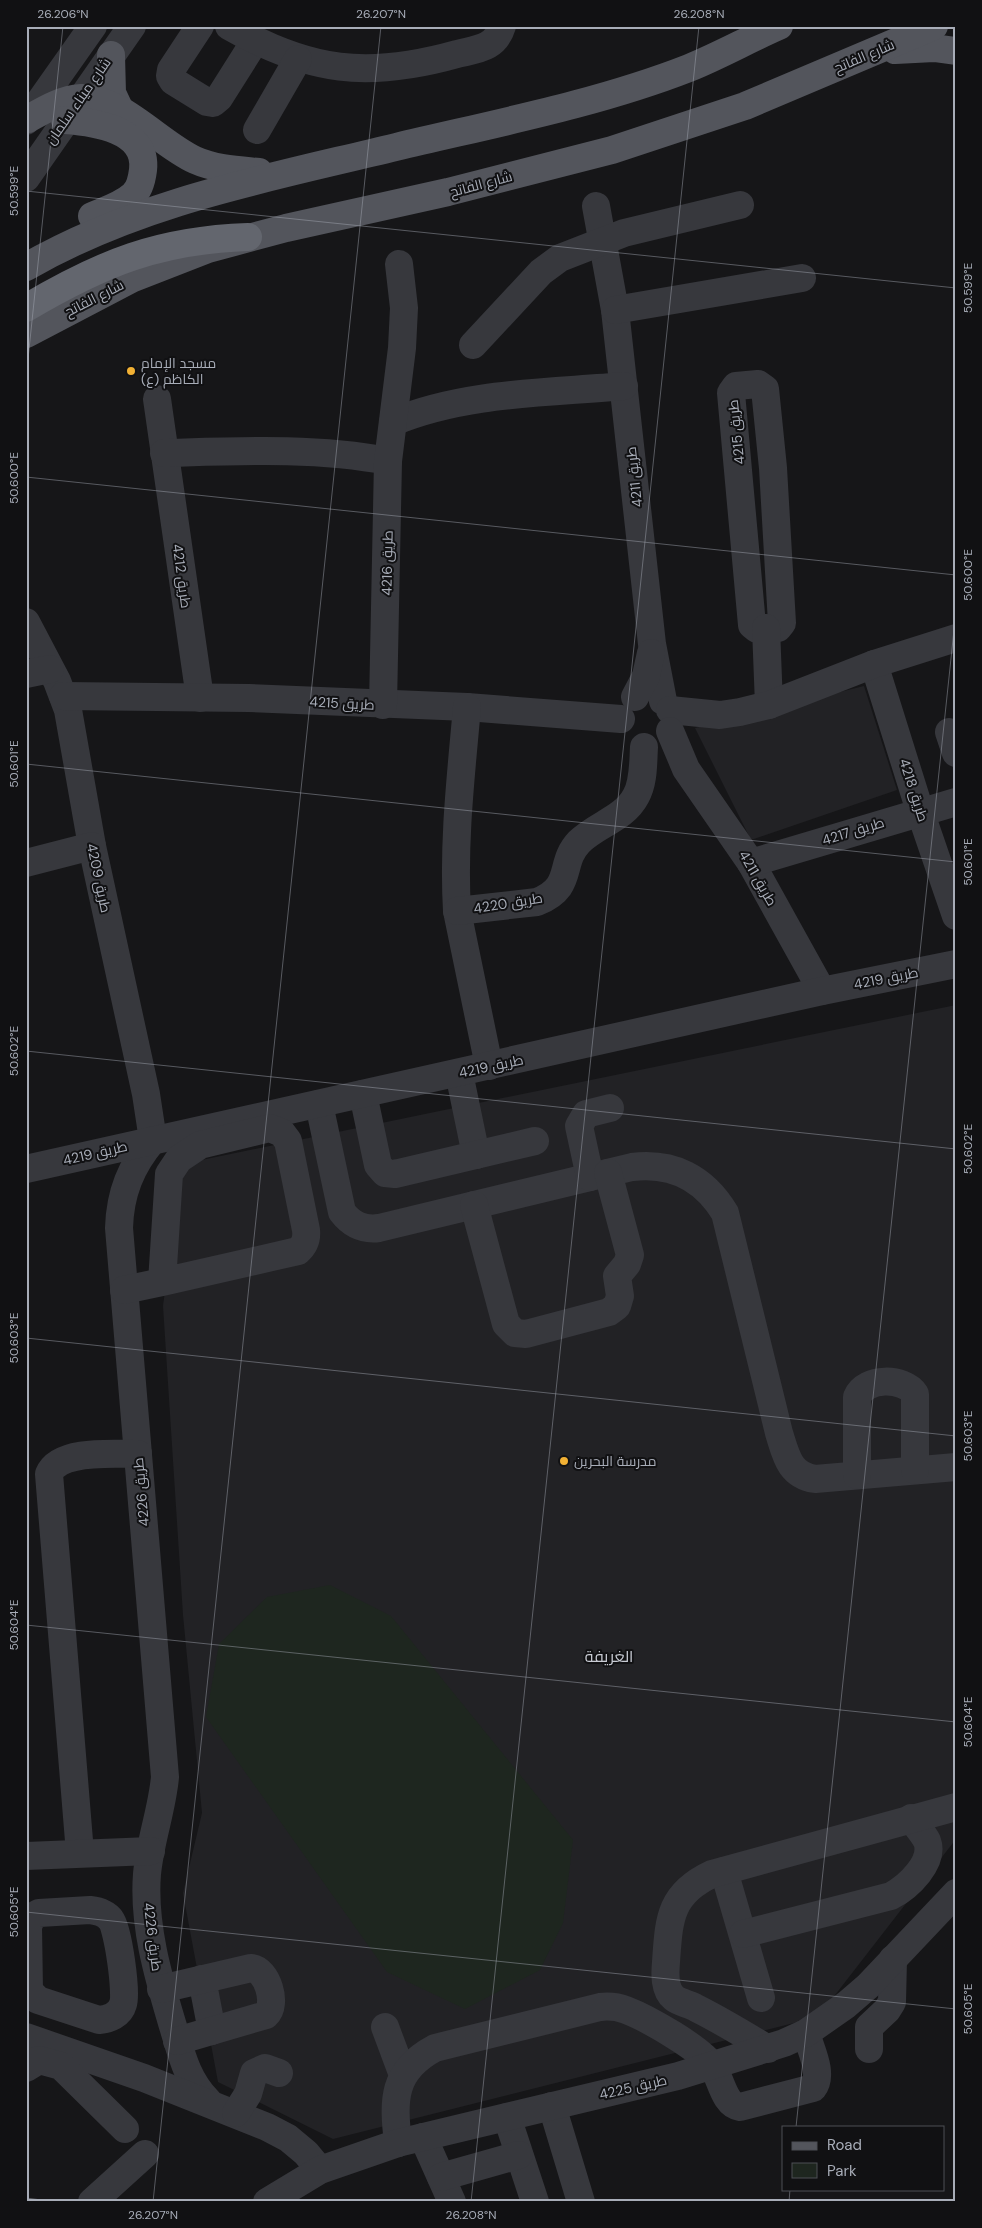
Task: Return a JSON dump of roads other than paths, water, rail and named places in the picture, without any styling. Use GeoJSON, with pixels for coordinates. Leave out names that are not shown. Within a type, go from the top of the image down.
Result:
{"type":"FeatureCollection","features":[{"type":"Feature","properties":{"kind":"highway"},"geometry":{"type":"LineString","coordinates":[[26,308],[74,280],[129,256],[188,242],[248,237]]}},
{"type":"Feature","properties":{"kind":"main road"},"geometry":{"type":"LineString","coordinates":[[38,261],[86,235],[216,189],[623,90],[688,68],[779,26]]}},
{"type":"Feature","properties":{"kind":"main road","name":"شارع الفاتح"},"geometry":{"type":"LineString","coordinates":[[26,334],[131,279],[208,249],[248,237],[409,202],[612,150],[745,106],[934,26]]}},
{"type":"Feature","properties":{"kind":"main road"},"geometry":{"type":"LineString","coordinates":[[873,52],[914,48],[956,51]]}},
{"type":"Feature","properties":{"kind":"main road"},"geometry":{"type":"LineString","coordinates":[[110,55],[112,93],[120,110]]}},
{"type":"Feature","properties":{"kind":"main road"},"geometry":{"type":"LineString","coordinates":[[27,120],[56,104],[81,98],[95,100],[120,110],[194,160],[226,169],[280,174]]}},
{"type":"Feature","properties":{"kind":"main road"},"geometry":{"type":"LineString","coordinates":[[38,261],[66,230],[123,202],[135,193],[142,180],[144,164],[139,149],[128,137],[107,125],[64,120]]}},
{"type":"Feature","properties":{"kind":"street"},"geometry":{"type":"LineString","coordinates":[[27,120],[93,26]]}},
{"type":"Feature","properties":{"kind":"street","name":"شارع ميناء سلمان"},"geometry":{"type":"LineString","coordinates":[[26,178],[64,120],[132,26]]}},
{"type":"Feature","properties":{"kind":"street"},"geometry":{"type":"LineString","coordinates":[[200,26],[171,70],[170,76],[173,81],[207,102],[213,103],[219,98],[255,41]]}},
{"type":"Feature","properties":{"kind":"street"},"geometry":{"type":"LineString","coordinates":[[229,26],[255,41],[298,59],[343,67],[385,69],[429,62],[489,45],[498,37],[502,26]]}},
{"type":"Feature","properties":{"kind":"street"},"geometry":{"type":"LineString","coordinates":[[257,130],[298,59]]}},
{"type":"Feature","properties":{"kind":"street"},"geometry":{"type":"LineString","coordinates":[[473,345],[550,264],[602,240],[740,205]]}},
{"type":"Feature","properties":{"kind":"street","name":"طريق 4211"},"geometry":{"type":"LineString","coordinates":[[596,206],[615,310],[660,727],[686,769],[751,862],[822,991]]}},
{"type":"Feature","properties":{"kind":"street","name":"طريق 4216"},"geometry":{"type":"LineString","coordinates":[[383,705],[388,461],[404,308],[399,264]]}},
{"type":"Feature","properties":{"kind":"street"},"geometry":{"type":"LineString","coordinates":[[615,310],[802,278]]}},
{"type":"Feature","properties":{"kind":"street","name":"طريق 4215"},"geometry":{"type":"LineString","coordinates":[[758,384],[764,389],[773,468],[782,623],[778,628],[766,628],[755,629],[752,624],[731,396],[736,386],[758,384]]}},
{"type":"Feature","properties":{"kind":"street"},"geometry":{"type":"LineString","coordinates":[[393,422],[423,410],[465,401],[624,386]]}},
{"type":"Feature","properties":{"kind":"street","name":"طريق 4212"},"geometry":{"type":"LineString","coordinates":[[157,398],[200,698]]}},
{"type":"Feature","properties":{"kind":"street"},"geometry":{"type":"LineString","coordinates":[[164,453],[279,452],[353,454],[388,461]]}},
{"type":"Feature","properties":{"kind":"street","name":"طريق 4209"},"geometry":{"type":"LineString","coordinates":[[26,622],[38,671],[63,696],[68,710],[92,846],[146,1094],[153,1140]]}},
{"type":"Feature","properties":{"kind":"street"},"geometry":{"type":"LineString","coordinates":[[766,628],[769,705]]}},
{"type":"Feature","properties":{"kind":"street"},"geometry":{"type":"LineString","coordinates":[[628,708],[624,734],[630,740],[660,727],[769,705],[874,664],[956,638]]}},
{"type":"Feature","properties":{"kind":"street","name":"طريق 4211"},"geometry":{"type":"LineString","coordinates":[[628,708],[649,667],[652,644]]}},
{"type":"Feature","properties":{"kind":"street","name":"طريق 4218"},"geometry":{"type":"LineString","coordinates":[[874,664],[920,811],[956,916]]}},
{"type":"Feature","properties":{"kind":"street","name":"طريق 4215"},"geometry":{"type":"LineString","coordinates":[[63,696],[200,698],[466,707],[628,708],[650,695],[660,727]]}},
{"type":"Feature","properties":{"kind":"street","name":"طريق 4220"},"geometry":{"type":"LineString","coordinates":[[466,707],[455,842],[457,911],[489,1066]]}},
{"type":"Feature","properties":{"kind":"street","name":"طريق 4220"},"geometry":{"type":"LineString","coordinates":[[457,911],[537,902],[549,897],[558,889],[578,843],[628,809],[635,798],[660,727]]}},
{"type":"Feature","properties":{"kind":"street","name":"طريق 4217"},"geometry":{"type":"LineString","coordinates":[[751,862],[956,802]]}},
{"type":"Feature","properties":{"kind":"street"},"geometry":{"type":"LineString","coordinates":[[26,863],[92,846]]}},
{"type":"Feature","properties":{"kind":"street","name":"طريق 4219"},"geometry":{"type":"LineString","coordinates":[[26,1169],[822,991],[956,964]]}},
{"type":"Feature","properties":{"kind":"street"},"geometry":{"type":"LineString","coordinates":[[459,1073],[476,1155]]}},
{"type":"Feature","properties":{"kind":"street"},"geometry":{"type":"LineString","coordinates":[[363,1094],[378,1165],[390,1174],[535,1141]]}},
{"type":"Feature","properties":{"kind":"street"},"geometry":{"type":"LineString","coordinates":[[319,1104],[342,1212],[352,1223],[365,1229],[379,1228],[632,1167],[660,1166],[687,1174],[709,1190],[725,1214],[779,1433],[790,1465],[800,1475],[808,1478],[956,1467]]}},
{"type":"Feature","properties":{"kind":"street"},"geometry":{"type":"LineString","coordinates":[[474,1205],[506,1324],[515,1332],[526,1334],[609,1312],[617,1306],[620,1296],[617,1276],[627,1264],[630,1255],[599,1175],[579,1131],[580,1120],[586,1114],[610,1108]]}},
{"type":"Feature","properties":{"kind":"street"},"geometry":{"type":"LineString","coordinates":[[124,1290],[162,1282],[298,1251],[305,1242],[306,1230],[288,1141],[282,1133],[270,1128],[200,1145],[179,1159],[169,1174],[162,1282]]}},
{"type":"Feature","properties":{"kind":"street","name":"طريق 4226"},"geometry":{"type":"LineString","coordinates":[[153,1140],[134,1165],[122,1195],[119,1228],[165,1777],[160,1815],[147,1875],[149,1910],[159,1980],[187,2072],[208,2101]]}},
{"type":"Feature","properties":{"kind":"street"},"geometry":{"type":"LineString","coordinates":[[857,1475],[857,1397],[860,1390],[869,1384],[902,1383],[912,1389],[915,1394],[915,1470]]}},
{"type":"Feature","properties":{"kind":"street"},"geometry":{"type":"LineString","coordinates":[[80,1853],[49,1474],[52,1467],[63,1459],[103,1454],[138,1454]]}},
{"type":"Feature","properties":{"kind":"street"},"geometry":{"type":"LineString","coordinates":[[768,2049],[690,2004],[676,2000],[669,1991],[666,1978],[669,1920],[682,1895],[701,1879],[724,1871],[956,1806]]}},
{"type":"Feature","properties":{"kind":"street"},"geometry":{"type":"LineString","coordinates":[[743,1934],[898,1893],[911,1881],[928,1852],[926,1840],[911,1818]]}},
{"type":"Feature","properties":{"kind":"street"},"geometry":{"type":"LineString","coordinates":[[26,1856],[151,1851]]}},
{"type":"Feature","properties":{"kind":"street"},"geometry":{"type":"LineString","coordinates":[[724,1871],[761,1998]]}},
{"type":"Feature","properties":{"kind":"street","name":"طريق 4225"},"geometry":{"type":"LineString","coordinates":[[267,2202],[320,2170],[411,2140],[678,2076],[768,2049],[806,2033],[846,2005],[954,1897]]}},
{"type":"Feature","properties":{"kind":"street"},"geometry":{"type":"LineString","coordinates":[[90,1910],[104,1914],[109,1918],[115,1929],[123,1979],[124,2002],[117,2014],[106,2020],[99,2020],[34,1998],[29,1986],[29,1921],[39,1913],[90,1910]]}},
{"type":"Feature","properties":{"kind":"street"},"geometry":{"type":"LineString","coordinates":[[869,2049],[869,2028],[887,2010],[892,2002],[893,1959]]}},
{"type":"Feature","properties":{"kind":"street"},"geometry":{"type":"LineString","coordinates":[[123,1979],[202,1979],[256,1968],[264,1975],[272,2003],[271,2010],[266,2015],[212,2031],[175,2031]]}},
{"type":"Feature","properties":{"kind":"street"},"geometry":{"type":"LineString","coordinates":[[202,1979],[212,2031]]}},
{"type":"Feature","properties":{"kind":"street"},"geometry":{"type":"LineString","coordinates":[[452,2202],[441,2177],[411,2140],[395,2104],[396,2092],[403,2075],[422,2054],[435,2048],[608,2007],[625,2010],[662,2029],[693,2049],[712,2066],[730,2101],[736,2106],[813,2088],[817,2082],[817,2074],[806,2033]]}},
{"type":"Feature","properties":{"kind":"street"},"geometry":{"type":"LineString","coordinates":[[385,2026],[403,2075]]}},
{"type":"Feature","properties":{"kind":"street","name":"طريق 4226"},"geometry":{"type":"LineString","coordinates":[[144,2078],[165,2056],[172,2033],[175,2031]]}},
{"type":"Feature","properties":{"kind":"street"},"geometry":{"type":"LineString","coordinates":[[26,2037],[208,2101],[236,2113],[288,2138],[306,2153],[320,2170]]}},
{"type":"Feature","properties":{"kind":"street"},"geometry":{"type":"LineString","coordinates":[[26,2068],[39,2060],[61,2066],[125,2130]]}},
{"type":"Feature","properties":{"kind":"street"},"geometry":{"type":"LineString","coordinates":[[236,2113],[248,2094],[254,2073],[265,2068],[279,2073]]}},
{"type":"Feature","properties":{"kind":"street"},"geometry":{"type":"LineString","coordinates":[[552,2106],[581,2202]]}},
{"type":"Feature","properties":{"kind":"street"},"geometry":{"type":"LineString","coordinates":[[507,2117],[535,2202]]}},
{"type":"Feature","properties":{"kind":"street"},"geometry":{"type":"LineString","coordinates":[[92,2202],[145,2154]]}},
{"type":"Feature","properties":{"kind":"street"},"geometry":{"type":"LineString","coordinates":[[441,2177],[520,2154]]}},
{"type":"Feature","properties":{"kind":"place","name":"مسجد الإمام الكاظم (ع)"},"geometry":{"type":"Point","coordinates":[131,371]}},
{"type":"Feature","properties":{"kind":"place","name":"مدرسة البحرين"},"geometry":{"type":"Point","coordinates":[564,1461]}},
{"type":"Feature","properties":{"kind":"district","name":"الغريفة"},"geometry":{"type":"Point","coordinates":[609,1656]}}]}
